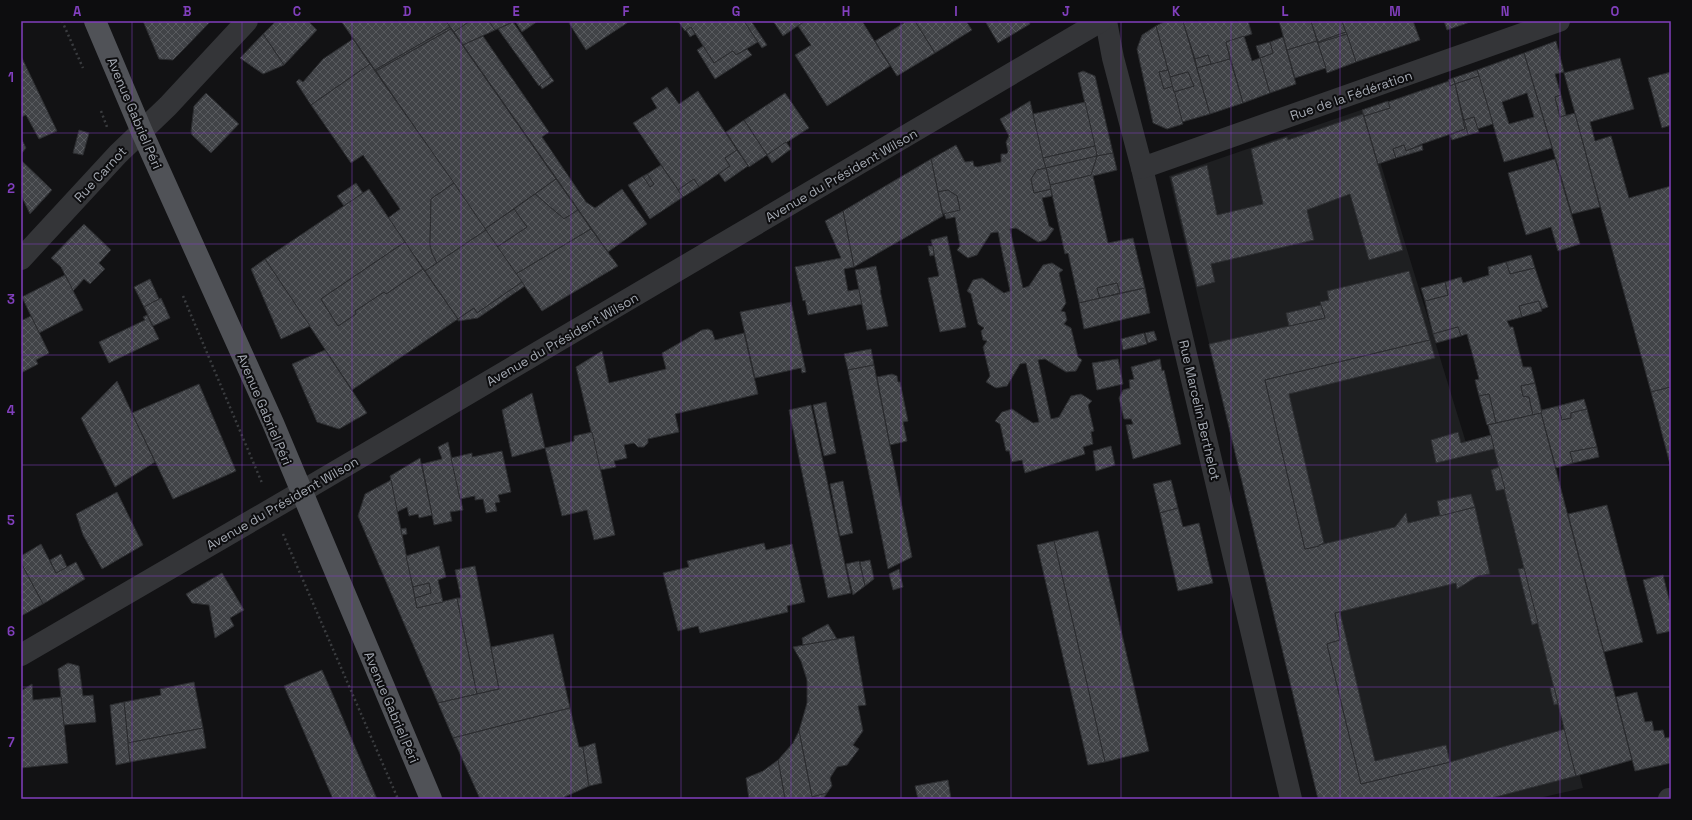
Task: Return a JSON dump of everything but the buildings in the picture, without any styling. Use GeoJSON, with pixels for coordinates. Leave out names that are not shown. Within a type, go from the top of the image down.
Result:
{"type":"FeatureCollection","features":[{"type":"Feature","properties":{"kind":"main road","name":"Avenue Gabriel Péri"},"geometry":{"type":"LineString","coordinates":[[95,21],[142,132],[272,423],[431,799]]}},
{"type":"Feature","properties":{"kind":"street","name":"Rue Carnot"},"geometry":{"type":"LineString","coordinates":[[21,259],[118,154],[142,132],[247,21]]}},
{"type":"Feature","properties":{"kind":"street","name":"Avenue du Président Wilson"},"geometry":{"type":"LineString","coordinates":[[21,655],[1101,21]]}},
{"type":"Feature","properties":{"kind":"street","name":"Rue Marcelin Berthelot"},"geometry":{"type":"LineString","coordinates":[[1106,21],[1113,58],[1142,168],[1291,799]]}},
{"type":"Feature","properties":{"kind":"street","name":"Rue de la Fédération"},"geometry":{"type":"LineString","coordinates":[[1142,168],[1559,21]]}},
{"type":"Feature","properties":{"kind":"path"},"geometry":{"type":"LineString","coordinates":[[62,21],[83,69]]}},
{"type":"Feature","properties":{"kind":"path"},"geometry":{"type":"LineString","coordinates":[[101,110],[118,154]]}},
{"type":"Feature","properties":{"kind":"path"},"geometry":{"type":"LineString","coordinates":[[183,295],[289,550],[398,799]]}},
{"type":"Feature","properties":{"kind":"shaded area"},"geometry":{"type":"Polygon","coordinates":[[[1364,109],[1467,446],[1496,438],[1583,788],[1535,799],[1318,799],[1169,176],[1364,109]]]}}]}
